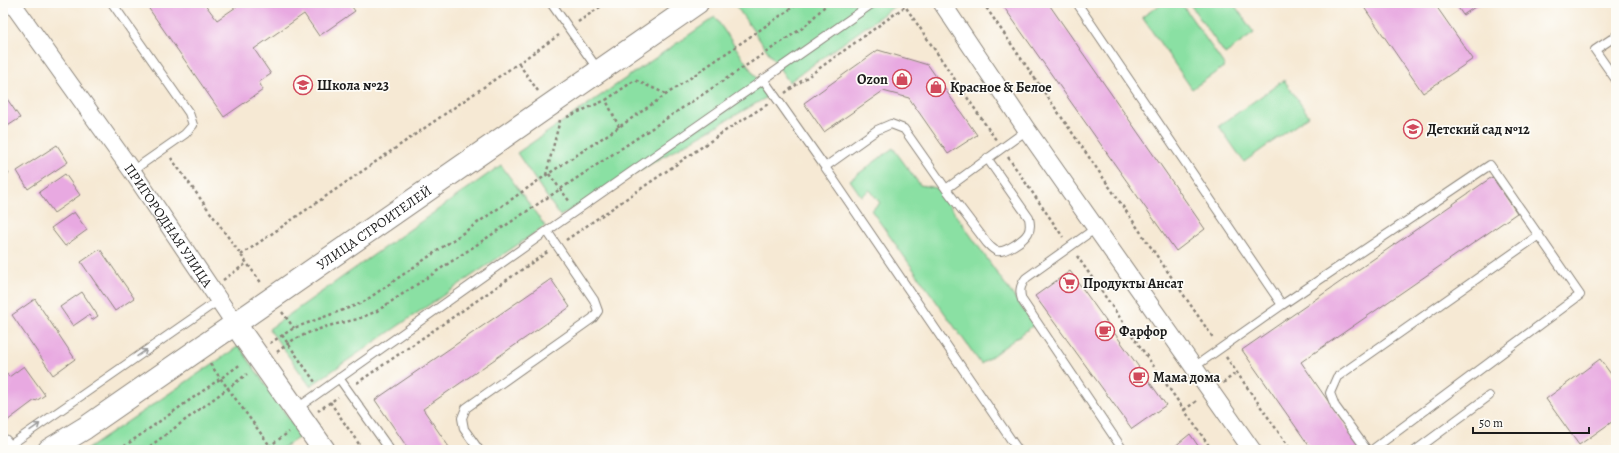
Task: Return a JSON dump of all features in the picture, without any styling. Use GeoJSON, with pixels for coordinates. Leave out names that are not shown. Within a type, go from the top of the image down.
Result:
{"type":"FeatureCollection","features":[{"type":"Feature","properties":{"kind":"street","name":"ПРИГОРОДНАЯ УЛИЦА"},"geometry":{"type":"LineString","coordinates":[[12,3],[132,171],[235,324],[324,450]]}},
{"type":"Feature","properties":{"kind":"street","name":"УЛИЦА СТРОИТЕЛЕЙ"},"geometry":{"type":"LineString","coordinates":[[49,450],[85,428],[697,3]]}},
{"type":"Feature","properties":{"kind":"street"},"geometry":{"type":"LineString","coordinates":[[942,3],[1027,130],[1250,449]]}},
{"type":"Feature","properties":{"kind":"lane"},"geometry":{"type":"LineString","coordinates":[[112,3],[189,113],[193,125],[185,134],[132,171]]}},
{"type":"Feature","properties":{"kind":"lane"},"geometry":{"type":"LineString","coordinates":[[551,3],[599,71]]}},
{"type":"Feature","properties":{"kind":"lane"},"geometry":{"type":"LineString","coordinates":[[299,416],[339,378],[576,210],[874,3]]}},
{"type":"Feature","properties":{"kind":"lane"},"geometry":{"type":"LineString","coordinates":[[1079,3],[1079,6],[1282,305]]}},
{"type":"Feature","properties":{"kind":"lane"},"geometry":{"type":"LineString","coordinates":[[1616,36],[1595,50],[1616,80]]}},
{"type":"Feature","properties":{"kind":"lane"},"geometry":{"type":"LineString","coordinates":[[763,79],[825,167],[1018,450]]}},
{"type":"Feature","properties":{"kind":"lane"},"geometry":{"type":"LineString","coordinates":[[825,167],[878,130],[891,124],[904,129],[946,189],[992,249],[1005,251],[1028,234],[1031,226],[1029,218],[987,158]]}},
{"type":"Feature","properties":{"kind":"lane"},"geometry":{"type":"LineString","coordinates":[[946,189],[1027,130]]}},
{"type":"Feature","properties":{"kind":"lane"},"geometry":{"type":"LineString","coordinates":[[1194,367],[1282,305],[1490,165],[1580,295],[1372,450]]}},
{"type":"Feature","properties":{"kind":"lane"},"geometry":{"type":"LineString","coordinates":[[1096,228],[1026,278],[1019,291],[1022,300],[1123,450]]}},
{"type":"Feature","properties":{"kind":"lane"},"geometry":{"type":"LineString","coordinates":[[479,450],[464,428],[462,418],[466,408],[593,318],[598,311],[594,300],[547,231]]}},
{"type":"Feature","properties":{"kind":"lane"},"geometry":{"type":"LineString","coordinates":[[1368,450],[1335,406],[1330,393],[1337,377],[1538,235]]}},
{"type":"Feature","properties":{"kind":"lane"},"geometry":{"type":"LineString","coordinates":[[5,448],[219,300]]}},
{"type":"Feature","properties":{"kind":"lane"},"geometry":{"type":"LineString","coordinates":[[339,378],[390,450]]}},
{"type":"Feature","properties":{"kind":"lane"},"geometry":{"type":"LineString","coordinates":[[1416,450],[1489,396]]}},
{"type":"Feature","properties":{"kind":"path"},"geometry":{"type":"LineString","coordinates":[[165,149],[241,255],[606,3]]}},
{"type":"Feature","properties":{"kind":"path"},"geometry":{"type":"LineString","coordinates":[[145,450],[228,388],[259,358],[294,328],[362,303],[799,3]]}},
{"type":"Feature","properties":{"kind":"path"},"geometry":{"type":"LineString","coordinates":[[119,450],[220,378],[308,333],[328,326],[358,319],[377,311],[804,27],[828,3]]}},
{"type":"Feature","properties":{"kind":"path"},"geometry":{"type":"LineString","coordinates":[[903,3],[1212,450]]}},
{"type":"Feature","properties":{"kind":"path"},"geometry":{"type":"LineString","coordinates":[[264,450],[270,446],[299,416],[347,390],[725,131],[776,98],[910,3]]}},
{"type":"Feature","properties":{"kind":"path"},"geometry":{"type":"LineString","coordinates":[[983,3],[1291,450]]}},
{"type":"Feature","properties":{"kind":"path"},"geometry":{"type":"LineString","coordinates":[[545,176],[560,120],[606,100],[635,80],[667,94]]}},
{"type":"Feature","properties":{"kind":"path"},"geometry":{"type":"LineString","coordinates":[[606,100],[619,127]]}},
{"type":"Feature","properties":{"kind":"path"},"geometry":{"type":"LineString","coordinates":[[549,174],[587,225]]}},
{"type":"Feature","properties":{"kind":"path"},"geometry":{"type":"LineString","coordinates":[[219,282],[247,263]]}},
{"type":"Feature","properties":{"kind":"path"},"geometry":{"type":"LineString","coordinates":[[210,363],[273,450]]}},
{"type":"Feature","properties":{"kind":"path"},"geometry":{"type":"LineString","coordinates":[[1219,385],[1237,372]]}},
{"type":"Feature","properties":{"kind":"path"},"geometry":{"type":"LineString","coordinates":[[1184,410],[1200,399]]}},
{"type":"Feature","properties":{"kind":"green space"},"geometry":{"type":"Polygon","coordinates":[[[734,3],[899,3],[789,82],[734,3]]]}},
{"type":"Feature","properties":{"kind":"green space"},"geometry":{"type":"Polygon","coordinates":[[[1163,3],[1181,3],[1225,66],[1192,89],[1142,17],[1163,3]]]}},
{"type":"Feature","properties":{"kind":"green space"},"geometry":{"type":"Polygon","coordinates":[[[1189,3],[1233,3],[1254,33],[1225,54],[1189,3]]]}},
{"type":"Feature","properties":{"kind":"green space"},"geometry":{"type":"Polygon","coordinates":[[[715,17],[769,96],[560,216],[517,153],[715,17]]]}},
{"type":"Feature","properties":{"kind":"green space"},"geometry":{"type":"Polygon","coordinates":[[[1284,80],[1309,116],[1244,162],[1219,126],[1284,80]]]}},
{"type":"Feature","properties":{"kind":"green space"},"geometry":{"type":"Polygon","coordinates":[[[893,148],[920,185],[937,188],[1034,325],[981,364],[871,210],[880,203],[870,190],[861,196],[850,180],[893,148]]]}},
{"type":"Feature","properties":{"kind":"green space"},"geometry":{"type":"Polygon","coordinates":[[[501,165],[545,226],[310,386],[269,329],[501,165]]]}},
{"type":"Feature","properties":{"kind":"green space"},"geometry":{"type":"Polygon","coordinates":[[[239,346],[301,436],[280,450],[86,450],[239,346]]]}},
{"type":"Feature","properties":{"kind":"building"},"geometry":{"type":"Polygon","coordinates":[[[145,3],[204,3],[217,20],[242,3],[349,3],[355,11],[319,36],[304,14],[254,49],[271,74],[259,82],[263,90],[224,117],[145,3]]]}},
{"type":"Feature","properties":{"kind":"building"},"geometry":{"type":"Polygon","coordinates":[[[1001,3],[1048,3],[1205,229],[1176,251],[1001,3]]]}},
{"type":"Feature","properties":{"kind":"building"},"geometry":{"type":"Polygon","coordinates":[[[1361,3],[1434,3],[1473,59],[1423,93],[1361,3]]]}},
{"type":"Feature","properties":{"kind":"building"},"geometry":{"type":"Polygon","coordinates":[[[1455,3],[1481,3],[1463,15],[1455,3]]]}},
{"type":"Feature","properties":{"kind":"building"},"geometry":{"type":"Polygon","coordinates":[[[878,50],[928,65],[977,135],[948,154],[909,98],[883,91],[824,132],[804,103],[878,50]]]}},
{"type":"Feature","properties":{"kind":"building"},"geometry":{"type":"Polygon","coordinates":[[[3,93],[20,118],[3,129],[3,93]]]}},
{"type":"Feature","properties":{"kind":"building"},"geometry":{"type":"Polygon","coordinates":[[[57,145],[68,162],[28,189],[17,171],[57,145]]]}},
{"type":"Feature","properties":{"kind":"building"},"geometry":{"type":"Polygon","coordinates":[[[3,165],[9,174],[3,177],[3,165]]]}},
{"type":"Feature","properties":{"kind":"building"},"geometry":{"type":"Polygon","coordinates":[[[65,174],[80,195],[54,213],[39,192],[65,174]]]}},
{"type":"Feature","properties":{"kind":"building"},"geometry":{"type":"Polygon","coordinates":[[[1492,177],[1517,213],[1301,362],[1362,450],[1312,450],[1242,350],[1492,177]]]}},
{"type":"Feature","properties":{"kind":"building"},"geometry":{"type":"Polygon","coordinates":[[[74,212],[87,230],[65,246],[51,228],[74,212]]]}},
{"type":"Feature","properties":{"kind":"building"},"geometry":{"type":"Polygon","coordinates":[[[100,249],[134,298],[115,311],[81,262],[100,249]]]}},
{"type":"Feature","properties":{"kind":"building"},"geometry":{"type":"Polygon","coordinates":[[[1070,271],[1166,405],[1132,429],[1035,296],[1070,271]]]}},
{"type":"Feature","properties":{"kind":"building"},"geometry":{"type":"Polygon","coordinates":[[[551,279],[570,307],[423,409],[451,450],[409,450],[375,400],[551,279]]]}},
{"type":"Feature","properties":{"kind":"building"},"geometry":{"type":"Polygon","coordinates":[[[82,292],[98,316],[92,320],[89,315],[73,326],[60,307],[82,292]]]}},
{"type":"Feature","properties":{"kind":"building"},"geometry":{"type":"Polygon","coordinates":[[[35,299],[75,359],[53,375],[12,315],[35,299]]]}},
{"type":"Feature","properties":{"kind":"building"},"geometry":{"type":"Polygon","coordinates":[[[1600,359],[1616,381],[1616,419],[1579,445],[1546,399],[1600,359]]]}},
{"type":"Feature","properties":{"kind":"building"},"geometry":{"type":"Polygon","coordinates":[[[24,366],[45,395],[36,401],[35,400],[7,421],[3,415],[3,372],[5,371],[9,377],[24,366]]]}},
{"type":"Feature","properties":{"kind":"building"},"geometry":{"type":"Polygon","coordinates":[[[1190,434],[1201,450],[1176,450],[1174,447],[1190,434]]]}},
{"type":"Feature","properties":{"kind":"place","name":"Ozon"},"geometry":{"type":"Point","coordinates":[902,79]}},
{"type":"Feature","properties":{"kind":"place","name":"Школа №23"},"geometry":{"type":"Point","coordinates":[303,85]}},
{"type":"Feature","properties":{"kind":"place","name":"Красное & Белое"},"geometry":{"type":"Point","coordinates":[936,87]}},
{"type":"Feature","properties":{"kind":"place","name":"Детский сад №12"},"geometry":{"type":"Point","coordinates":[1413,129]}},
{"type":"Feature","properties":{"kind":"place","name":"Продукты Ансат"},"geometry":{"type":"Point","coordinates":[1069,283]}},
{"type":"Feature","properties":{"kind":"place","name":"Фарфор"},"geometry":{"type":"Point","coordinates":[1105,331]}},
{"type":"Feature","properties":{"kind":"place","name":"Мама дома"},"geometry":{"type":"Point","coordinates":[1139,377]}}]}
